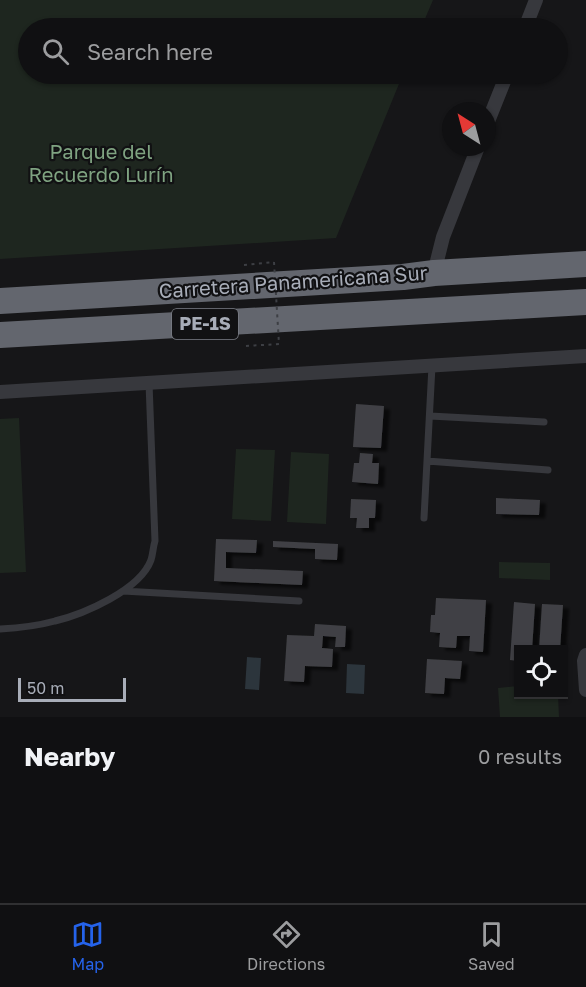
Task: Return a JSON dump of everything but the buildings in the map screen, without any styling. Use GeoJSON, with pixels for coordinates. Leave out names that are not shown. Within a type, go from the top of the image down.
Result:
{"type":"FeatureCollection","features":[{"type":"Feature","properties":{"kind":"highway","name":"Carretera Panamericana Sur"},"geometry":{"type":"LineString","coordinates":[[0,301],[586,264]]}},
{"type":"Feature","properties":{"kind":"highway","name":"Carretera Panamericana Sur"},"geometry":{"type":"LineString","coordinates":[[0,336],[586,302]]}},
{"type":"Feature","properties":{"kind":"street"},"geometry":{"type":"LineString","coordinates":[[529,18],[536,0]]}},
{"type":"Feature","properties":{"kind":"street"},"geometry":{"type":"LineString","coordinates":[[496,102],[503,84]]}},
{"type":"Feature","properties":{"kind":"street"},"geometry":{"type":"LineString","coordinates":[[434,273],[442,237],[474,156]]}},
{"type":"Feature","properties":{"kind":"street"},"geometry":{"type":"LineString","coordinates":[[0,392],[586,356]]}},
{"type":"Feature","properties":{"kind":"street"},"geometry":{"type":"LineString","coordinates":[[586,655],[584,661],[586,690]]}},
{"type":"Feature","properties":{"kind":"lane"},"geometry":{"type":"LineString","coordinates":[[424,518],[432,366]]}},
{"type":"Feature","properties":{"kind":"lane"},"geometry":{"type":"LineString","coordinates":[[0,629],[23,628],[57,621],[87,610],[116,596],[138,580],[151,561],[155,542],[149,383]]}},
{"type":"Feature","properties":{"kind":"lane"},"geometry":{"type":"LineString","coordinates":[[430,416],[544,422]]}},
{"type":"Feature","properties":{"kind":"lane"},"geometry":{"type":"LineString","coordinates":[[427,461],[548,470]]}},
{"type":"Feature","properties":{"kind":"lane"},"geometry":{"type":"LineString","coordinates":[[123,591],[299,601]]}},
{"type":"Feature","properties":{"kind":"path"},"geometry":{"type":"LineString","coordinates":[[244,265],[274,262],[279,344],[246,346]]}},
{"type":"Feature","properties":{"kind":"green space","name":"Parque del Recuerdo Lurín"},"geometry":{"type":"Polygon","coordinates":[[[0,0],[433,0],[425,18],[18,18],[18,84],[399,84],[336,238],[0,259],[0,0]]]}},
{"type":"Feature","properties":{"kind":"green space"},"geometry":{"type":"Polygon","coordinates":[[[19,418],[26,572],[0,573],[0,419],[19,418]]]}},
{"type":"Feature","properties":{"kind":"green space"},"geometry":{"type":"Polygon","coordinates":[[[236,449],[275,450],[271,521],[232,519],[236,449]]]}},
{"type":"Feature","properties":{"kind":"green space"},"geometry":{"type":"Polygon","coordinates":[[[291,452],[329,454],[326,524],[287,522],[291,452]]]}},
{"type":"Feature","properties":{"kind":"green space"},"geometry":{"type":"Polygon","coordinates":[[[499,562],[550,563],[550,580],[499,578],[499,562]]]}},
{"type":"Feature","properties":{"kind":"green space"},"geometry":{"type":"Polygon","coordinates":[[[514,686],[514,699],[558,699],[559,717],[500,717],[498,688],[514,686]]]}},
{"type":"Feature","properties":{"kind":"shaded area"},"geometry":{"type":"Polygon","coordinates":[[[247,657],[261,658],[259,690],[245,689],[247,657]]]}},
{"type":"Feature","properties":{"kind":"shaded area"},"geometry":{"type":"Polygon","coordinates":[[[347,664],[365,665],[364,694],[346,693],[347,664]]]}}]}
